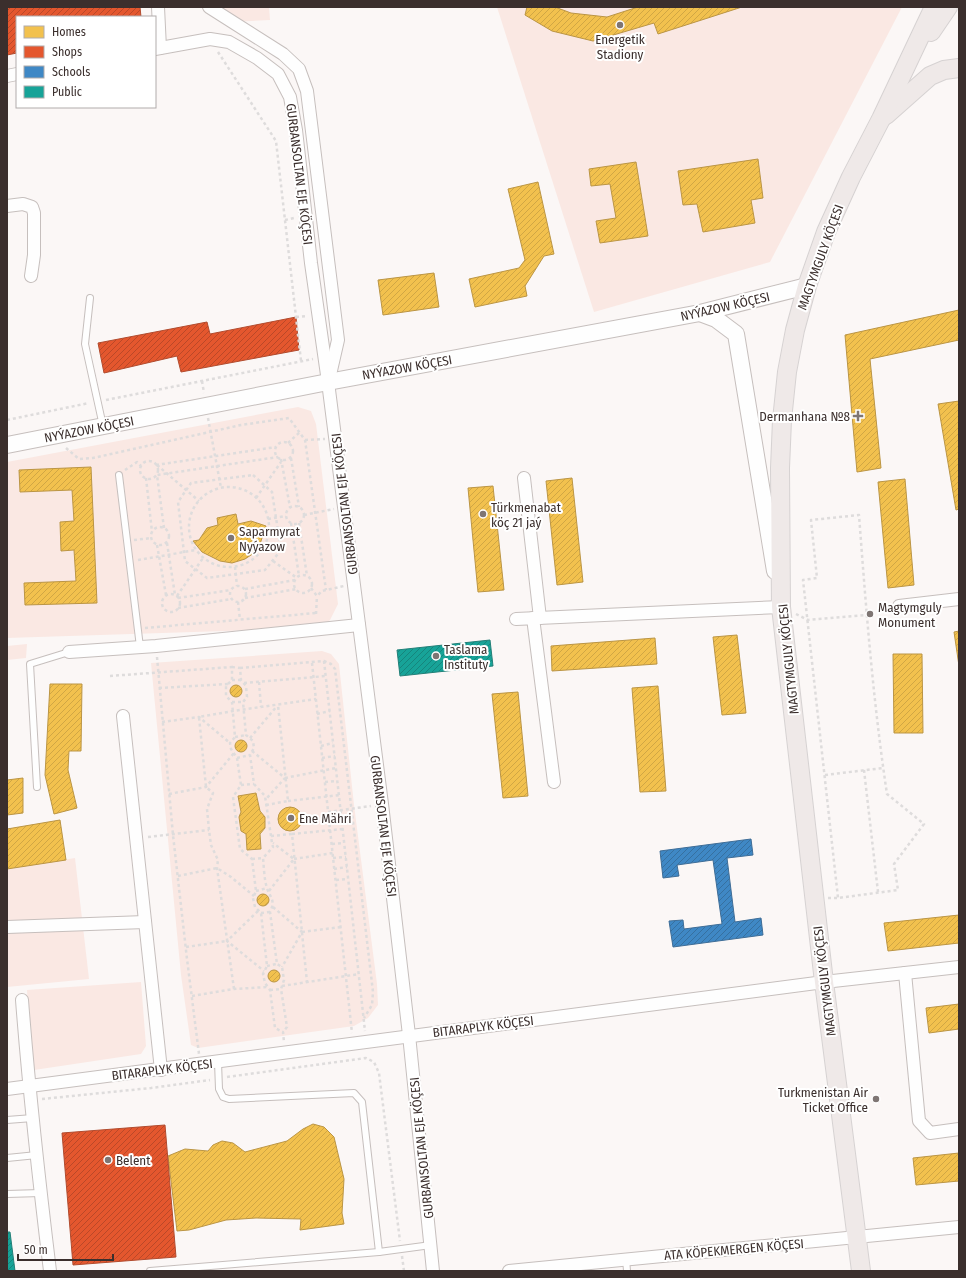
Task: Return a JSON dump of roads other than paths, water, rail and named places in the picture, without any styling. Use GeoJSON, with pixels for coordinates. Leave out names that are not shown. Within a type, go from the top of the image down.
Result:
{"type":"FeatureCollection","features":[{"type":"Feature","properties":{"kind":"main road","name":"MAGTYMGULY KÖÇESI"},"geometry":{"type":"LineString","coordinates":[[861,1271],[814,899],[781,607],[780,468],[782,420],[787,372],[795,330],[806,286],[826,232],[851,177],[881,119],[934,7]]}},
{"type":"Feature","properties":{"kind":"main road","name":"MAGTYMGULY KÖÇESI"},"geometry":{"type":"LineString","coordinates":[[905,66],[948,7]]}},
{"type":"Feature","properties":{"kind":"main road"},"geometry":{"type":"LineString","coordinates":[[881,119],[930,76],[944,70],[959,68]]}},
{"type":"Feature","properties":{"kind":"street"},"geometry":{"type":"LineString","coordinates":[[158,7],[158,49]]}},
{"type":"Feature","properties":{"kind":"street","name":"GURBANSOLTAN EJE KÖÇESI"},"geometry":{"type":"LineString","coordinates":[[209,7],[283,54],[299,69],[307,91],[338,340],[328,382]]}},
{"type":"Feature","properties":{"kind":"street","name":"GURBANSOLTAN EJE KÖÇESI"},"geometry":{"type":"LineString","coordinates":[[158,49],[210,39],[229,42],[257,58],[278,74],[290,97],[296,130],[311,263],[336,439],[353,584],[382,804],[409,1035],[433,1271]]}},
{"type":"Feature","properties":{"kind":"street"},"geometry":{"type":"LineString","coordinates":[[7,206],[23,204],[32,207],[34,213],[34,255],[31,276]]}},
{"type":"Feature","properties":{"kind":"street","name":"NYÝAZOW KÖÇESI"},"geometry":{"type":"LineString","coordinates":[[7,445],[328,382],[700,313],[806,286]]}},
{"type":"Feature","properties":{"kind":"street"},"geometry":{"type":"LineString","coordinates":[[516,619],[781,607],[736,334],[716,319],[700,313]]}},
{"type":"Feature","properties":{"kind":"street"},"geometry":{"type":"LineString","coordinates":[[524,478],[554,782]]}},
{"type":"Feature","properties":{"kind":"street"},"geometry":{"type":"LineString","coordinates":[[899,606],[959,599]]}},
{"type":"Feature","properties":{"kind":"street"},"geometry":{"type":"LineString","coordinates":[[69,652],[156,646],[359,625]]}},
{"type":"Feature","properties":{"kind":"street"},"geometry":{"type":"LineString","coordinates":[[123,716],[161,1070]]}},
{"type":"Feature","properties":{"kind":"street"},"geometry":{"type":"LineString","coordinates":[[7,927],[145,922]]}},
{"type":"Feature","properties":{"kind":"street","name":"BITARAPLYK KÖÇESI"},"geometry":{"type":"LineString","coordinates":[[7,1089],[161,1070],[409,1035],[824,982],[959,967]]}},
{"type":"Feature","properties":{"kind":"street"},"geometry":{"type":"LineString","coordinates":[[905,973],[919,1121],[930,1133],[959,1129]]}},
{"type":"Feature","properties":{"kind":"street"},"geometry":{"type":"LineString","coordinates":[[22,1000],[29,1086],[32,1100],[50,1271]]}},
{"type":"Feature","properties":{"kind":"street","name":"ATA KÖPEKMERGEN KÖÇESI"},"geometry":{"type":"LineString","coordinates":[[509,1271],[626,1258],[857,1238],[959,1227]]}},
{"type":"Feature","properties":{"kind":"lane"},"geometry":{"type":"LineString","coordinates":[[90,298],[85,344],[103,426]]}},
{"type":"Feature","properties":{"kind":"lane"},"geometry":{"type":"LineString","coordinates":[[119,475],[140,647]]}},
{"type":"Feature","properties":{"kind":"lane"},"geometry":{"type":"LineString","coordinates":[[37,787],[30,664],[69,652]]}},
{"type":"Feature","properties":{"kind":"lane"},"geometry":{"type":"LineString","coordinates":[[218,1062],[222,1097],[229,1099],[354,1093],[362,1102],[379,1252]]}},
{"type":"Feature","properties":{"kind":"lane"},"geometry":{"type":"LineString","coordinates":[[7,1120],[34,1118]]}},
{"type":"Feature","properties":{"kind":"lane"},"geometry":{"type":"LineString","coordinates":[[7,1158],[37,1155]]}},
{"type":"Feature","properties":{"kind":"lane"},"geometry":{"type":"LineString","coordinates":[[7,1194],[41,1193]]}},
{"type":"Feature","properties":{"kind":"lane"},"geometry":{"type":"LineString","coordinates":[[150,1271],[379,1252],[431,1245]]}},
{"type":"Feature","properties":{"kind":"lane"},"geometry":{"type":"LineString","coordinates":[[626,1258],[627,1271]]}},
{"type":"Feature","properties":{"kind":"place","name":"Energetik Stadiony"},"geometry":{"type":"Point","coordinates":[620,25]}},
{"type":"Feature","properties":{"kind":"place","name":"Dermanhana №8"},"geometry":{"type":"Point","coordinates":[858,416]}},
{"type":"Feature","properties":{"kind":"place","name":"Türkmenabat köç 21 jaý"},"geometry":{"type":"Point","coordinates":[483,514]}},
{"type":"Feature","properties":{"kind":"place","name":"Saparmyrat Nyýazow"},"geometry":{"type":"Point","coordinates":[231,538]}},
{"type":"Feature","properties":{"kind":"place","name":"Magtymguly Monument"},"geometry":{"type":"Point","coordinates":[870,614]}},
{"type":"Feature","properties":{"kind":"place","name":"Taslama Instituty"},"geometry":{"type":"Point","coordinates":[436,656]}},
{"type":"Feature","properties":{"kind":"place","name":"Ene Mähri"},"geometry":{"type":"Point","coordinates":[291,818]}},
{"type":"Feature","properties":{"kind":"place","name":"Turkmenistan Air Ticket Office"},"geometry":{"type":"Point","coordinates":[876,1099]}},
{"type":"Feature","properties":{"kind":"place","name":"Belent"},"geometry":{"type":"Point","coordinates":[108,1160]}}]}
